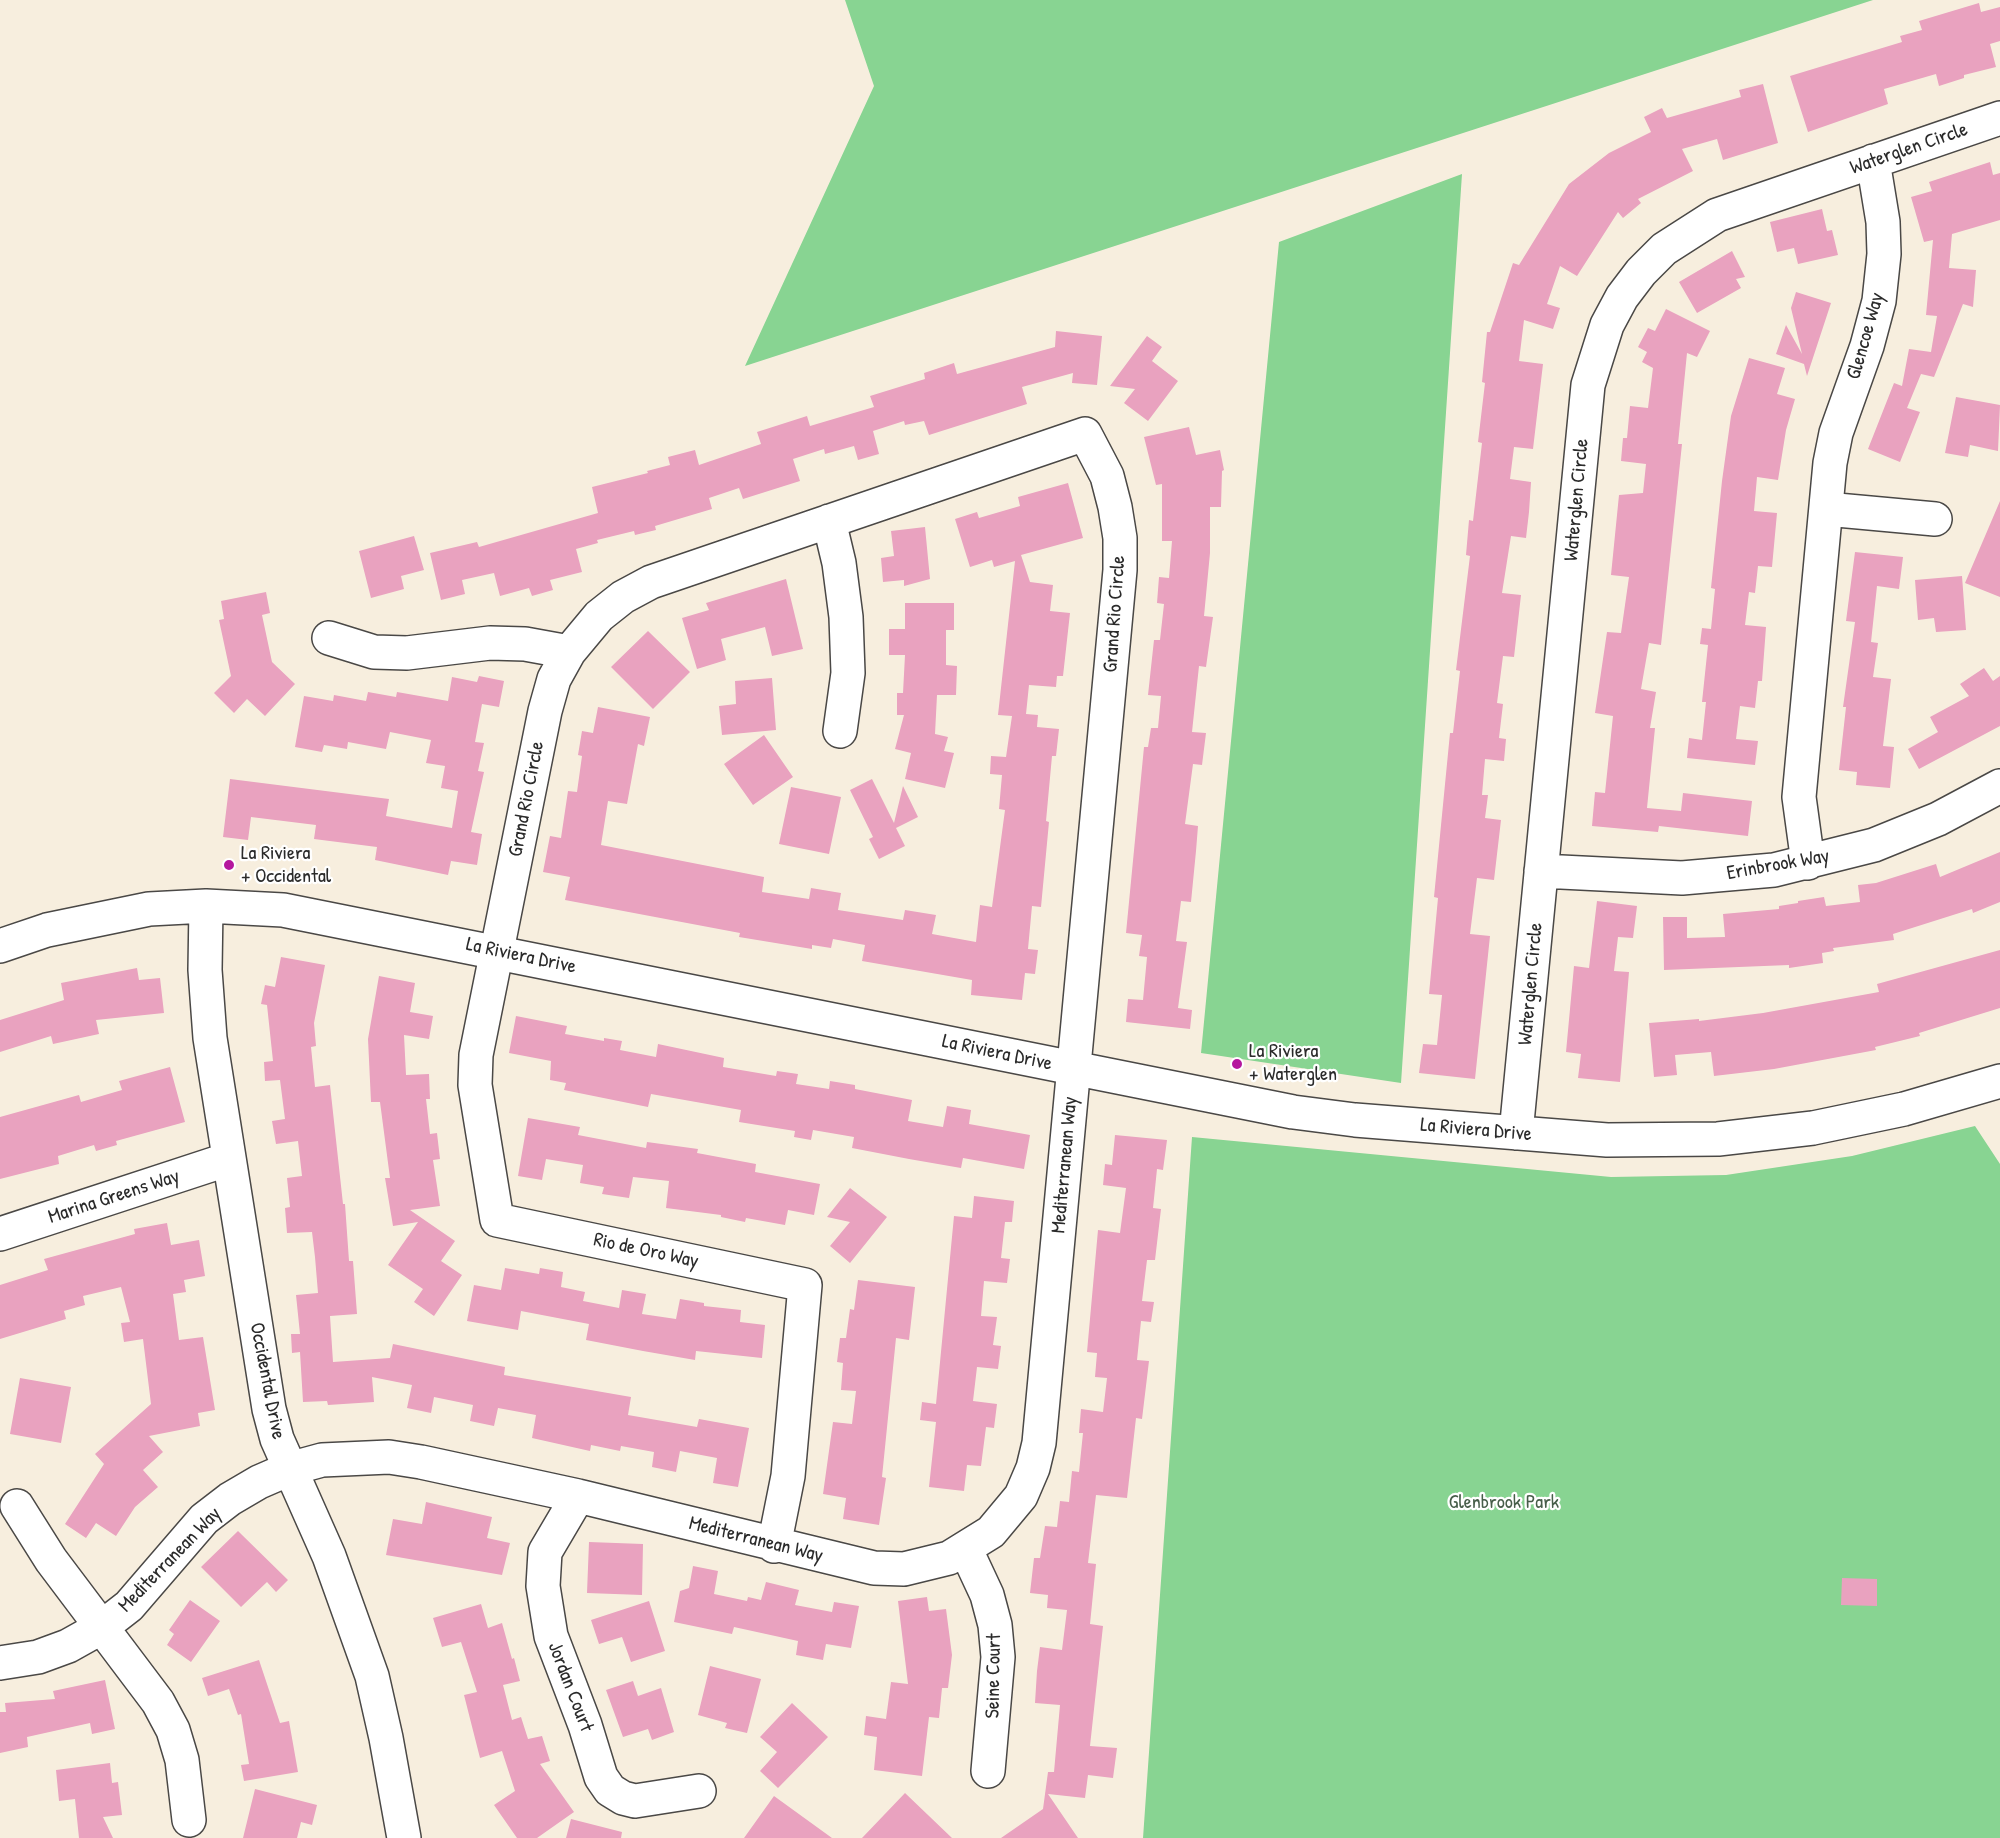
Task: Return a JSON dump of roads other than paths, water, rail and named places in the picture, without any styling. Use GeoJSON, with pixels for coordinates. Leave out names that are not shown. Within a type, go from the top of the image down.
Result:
{"type":"FeatureCollection","features":[{"type":"Feature","properties":{"kind":"street","name":"Waterglen Circle"},"geometry":{"type":"LineString","coordinates":[[1516,1133],[1588,386],[1607,325],[1622,297],[1641,272],[1664,249],[1689,230],[1732,209],[2000,118]]}},
{"type":"Feature","properties":{"kind":"street","name":"Glencoe Way"},"geometry":{"type":"LineString","coordinates":[[1809,863],[1799,797],[1826,508],[1836,433],[1867,346],[1879,301],[1884,254],[1883,222],[1873,161]]}},
{"type":"Feature","properties":{"kind":"street","name":"Grand Rio Circle"},"geometry":{"type":"LineString","coordinates":[[496,951],[545,711],[554,679],[569,651],[598,616],[622,597],[651,582],[1085,434],[1107,476],[1120,538],[1120,570],[1074,1069]]}},
{"type":"Feature","properties":{"kind":"street"},"geometry":{"type":"LineString","coordinates":[[1826,508],[1935,519]]}},
{"type":"Feature","properties":{"kind":"street"},"geometry":{"type":"LineString","coordinates":[[829,521],[846,617],[848,673],[840,731]]}},
{"type":"Feature","properties":{"kind":"street"},"geometry":{"type":"LineString","coordinates":[[329,638],[374,652],[407,653],[490,643],[525,644],[569,651]]}},
{"type":"Feature","properties":{"kind":"street","name":"Erinbrook Way"},"geometry":{"type":"LineString","coordinates":[[1541,871],[1682,878],[1728,876],[1809,863],[1874,845],[1938,819],[2000,786]]}},
{"type":"Feature","properties":{"kind":"street","name":"La Riviera Drive"},"geometry":{"type":"LineString","coordinates":[[0,946],[47,930],[149,909],[206,906],[283,910],[323,916],[1293,1112],[1355,1120],[1516,1133],[1622,1140],[1753,1136],[1813,1128],[1997,1092]]}},
{"type":"Feature","properties":{"kind":"street","name":"Occidental Drive"},"geometry":{"type":"LineString","coordinates":[[206,906],[205,970],[210,1038],[269,1409],[289,1469],[329,1556],[372,1676],[404,1838]]}},
{"type":"Feature","properties":{"kind":"street","name":"Rio de Oro Way"},"geometry":{"type":"LineString","coordinates":[[496,951],[474,1070],[483,1147],[497,1220],[805,1285],[788,1476],[774,1546]]}},
{"type":"Feature","properties":{"kind":"street","name":"Mediterranean Way"},"geometry":{"type":"LineString","coordinates":[[0,1663],[38,1657],[68,1646],[102,1627],[129,1606],[152,1583],[181,1544],[204,1520],[240,1493],[289,1469],[322,1460],[355,1456],[389,1457],[578,1496],[774,1546],[874,1568],[904,1569],[949,1558],[966,1550],[1002,1521],[1021,1496],[1033,1468],[1039,1443],[1074,1069]]}},
{"type":"Feature","properties":{"kind":"street","name":"Marina Greens Way"},"geometry":{"type":"LineString","coordinates":[[0,1234],[229,1159]]}},
{"type":"Feature","properties":{"kind":"street","name":"Jordan Court"},"geometry":{"type":"LineString","coordinates":[[578,1496],[545,1552],[543,1586],[551,1636],[602,1777],[610,1790],[623,1798],[635,1801],[699,1791]]}},
{"type":"Feature","properties":{"kind":"street","name":"Mediterranean Way"},"geometry":{"type":"LineString","coordinates":[[17,1506],[51,1560],[158,1702],[173,1730],[185,1776],[189,1820]]}},
{"type":"Feature","properties":{"kind":"street","name":"Seine Court"},"geometry":{"type":"LineString","coordinates":[[966,1550],[987,1595],[995,1625],[998,1657],[988,1771]]}},
{"type":"Feature","properties":{"kind":"place","name":"La Riviera + Occidental"},"geometry":{"type":"Point","coordinates":[229,865]}},
{"type":"Feature","properties":{"kind":"place","name":"La Riviera + Waterglen"},"geometry":{"type":"Point","coordinates":[1237,1064]}},
{"type":"Feature","properties":{"kind":"park label","name":"Glenbrook Park"},"geometry":{"type":"Point","coordinates":[1504,1503]}}]}
